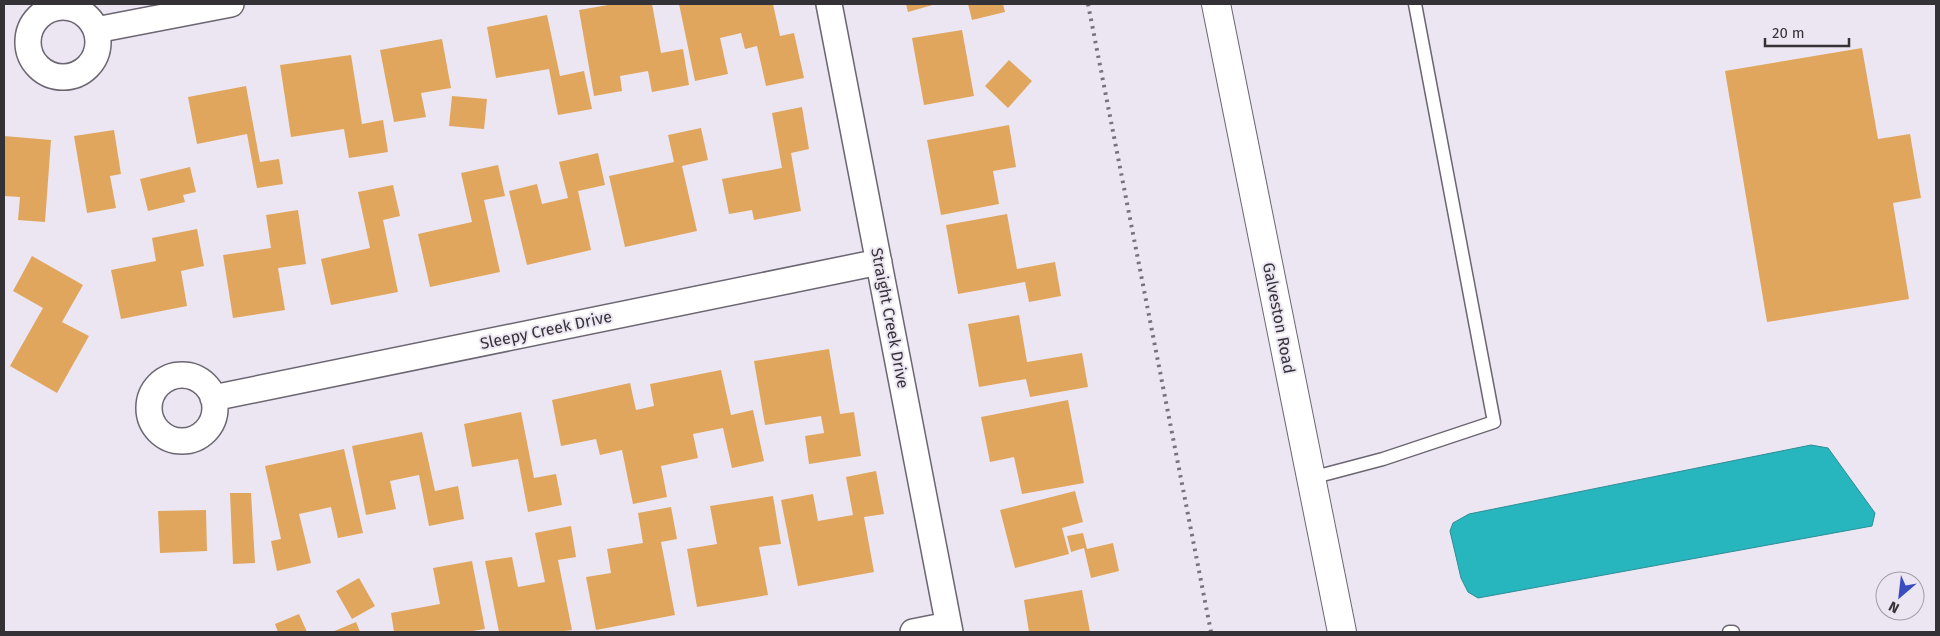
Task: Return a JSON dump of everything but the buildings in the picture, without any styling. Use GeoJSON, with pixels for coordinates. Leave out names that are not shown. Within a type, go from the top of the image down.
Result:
{"type":"FeatureCollection","features":[{"type":"Feature","properties":{"kind":"main road","name":"Galveston Road"},"geometry":{"type":"LineString","coordinates":[[1216,4],[1342,632]]}},
{"type":"Feature","properties":{"kind":"street"},"geometry":{"type":"LineString","coordinates":[[96,30],[231,4]]}},
{"type":"Feature","properties":{"kind":"street","name":"Straight Creek Drive"},"geometry":{"type":"LineString","coordinates":[[829,4],[949,629]]}},
{"type":"Feature","properties":{"kind":"street","name":"Sleepy Creek Drive"},"geometry":{"type":"LineString","coordinates":[[213,398],[879,262]]}},
{"type":"Feature","properties":{"kind":"street"},"geometry":{"type":"LineString","coordinates":[[913,632],[949,629]]}},
{"type":"Feature","properties":{"kind":"lane"},"geometry":{"type":"LineString","coordinates":[[1311,478],[1383,459],[1494,422],[1415,4]]}},
{"type":"Feature","properties":{"kind":"water"},"geometry":{"type":"Polygon","coordinates":[[[1811,445],[1828,448],[1875,513],[1872,526],[1478,598],[1468,592],[1461,578],[1450,531],[1453,523],[1469,514],[1811,445]]]}},
{"type":"Feature","properties":{"kind":"railway"},"geometry":{"type":"LineString","coordinates":[[1088,4],[1211,632]]}}]}
